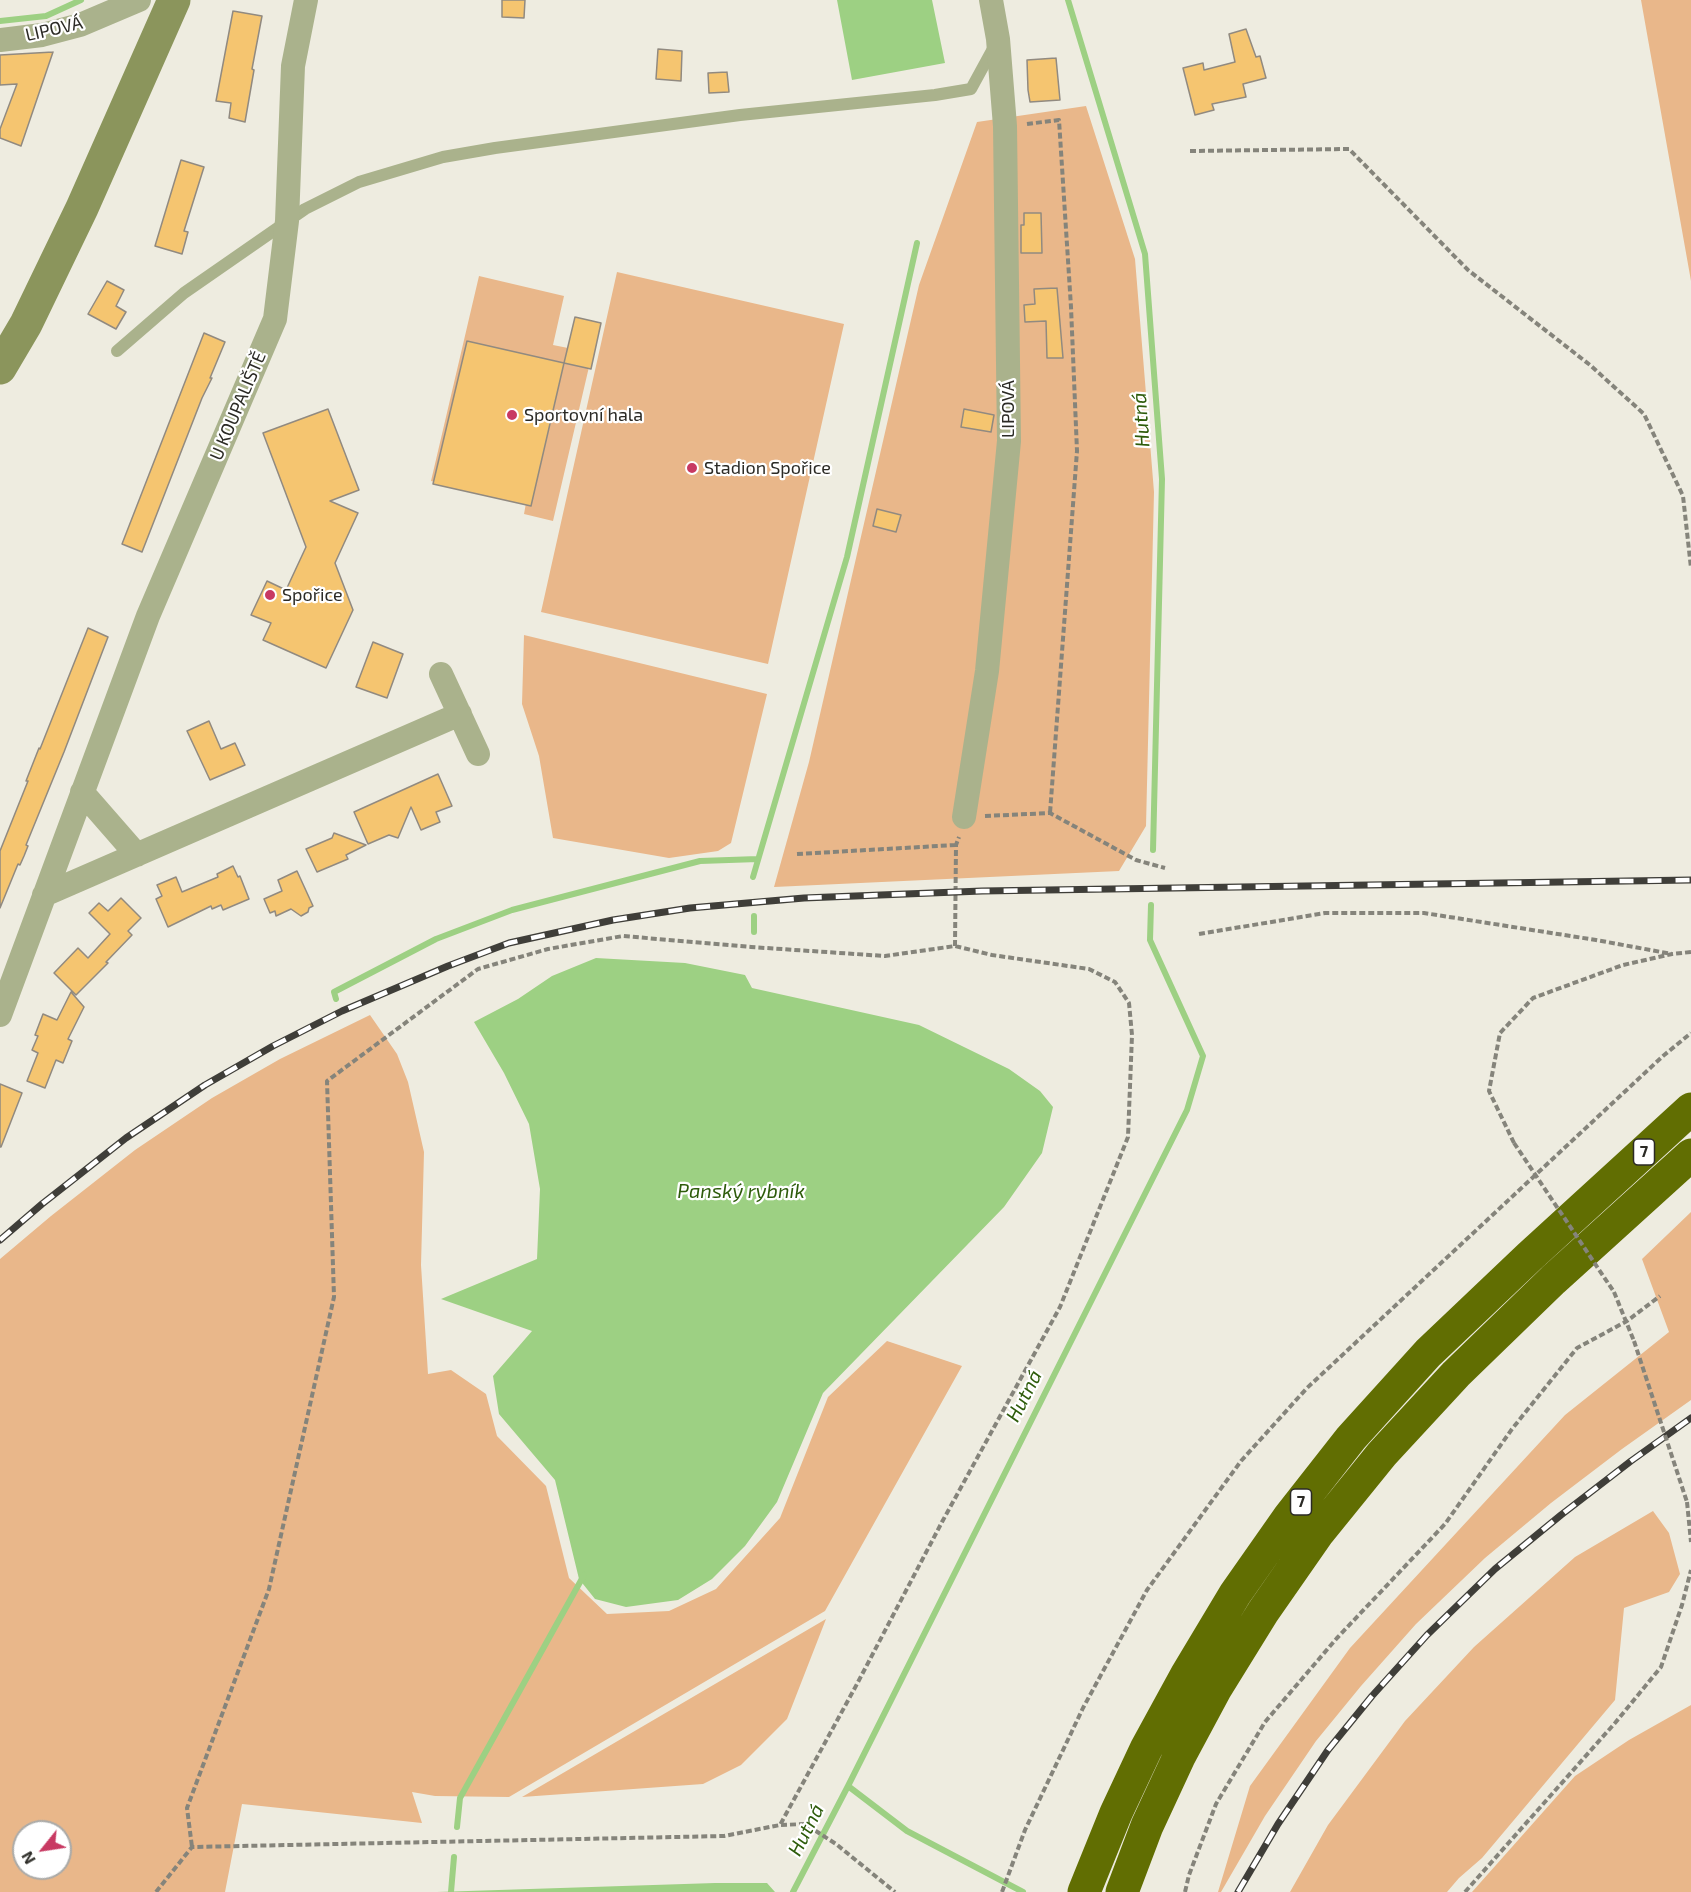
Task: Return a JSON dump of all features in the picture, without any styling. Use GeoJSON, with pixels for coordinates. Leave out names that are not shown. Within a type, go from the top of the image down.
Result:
{"type":"FeatureCollection","features":[{"type":"Feature","properties":{"kind":"highway","name":"7"},"geometry":{"type":"LineString","coordinates":[[1088,1882],[1116,1813],[1146,1749],[1186,1674],[1235,1594],[1289,1517],[1344,1447],[1428,1353],[1691,1109]]}},
{"type":"Feature","properties":{"kind":"highway","name":"7"},"geometry":{"type":"LineString","coordinates":[[1122,1892],[1147,1826],[1184,1747],[1216,1688],[1263,1612],[1318,1533],[1382,1454],[1456,1374],[1553,1280],[1691,1155]]}},
{"type":"Feature","properties":{"kind":"street","name":"LIPOVÁ"},"geometry":{"type":"LineString","coordinates":[[0,40],[42,35],[80,25],[139,0]]}},
{"type":"Feature","properties":{"kind":"street","name":"U KOUPALIŠTĚ"},"geometry":{"type":"LineString","coordinates":[[0,1015],[148,616],[275,319],[287,221],[293,66],[306,0]]}},
{"type":"Feature","properties":{"kind":"street","name":"LIPOVÁ"},"geometry":{"type":"LineString","coordinates":[[964,817],[987,671],[1009,441],[1005,126],[998,39],[991,0]]}},
{"type":"Feature","properties":{"kind":"street"},"geometry":{"type":"LineString","coordinates":[[0,368],[26,324],[82,208],[168,15]]}},
{"type":"Feature","properties":{"kind":"street"},"geometry":{"type":"LineString","coordinates":[[441,674],[478,754]]}},
{"type":"Feature","properties":{"kind":"street"},"geometry":{"type":"LineString","coordinates":[[44,895],[460,714]]}},
{"type":"Feature","properties":{"kind":"street"},"geometry":{"type":"LineString","coordinates":[[82,792],[137,855]]}},
{"type":"Feature","properties":{"kind":"lane"},"geometry":{"type":"LineString","coordinates":[[117,351],[184,293],[304,209],[359,182],[443,157],[495,148],[728,116],[935,95],[971,89],[998,39]]}},
{"type":"Feature","properties":{"kind":"path"},"geometry":{"type":"LineString","coordinates":[[1005,126],[1059,120],[1071,307],[1077,451],[1050,813]]}},
{"type":"Feature","properties":{"kind":"path"},"geometry":{"type":"LineString","coordinates":[[1190,151],[1349,149],[1468,270],[1590,365],[1644,414],[1683,496],[1691,568]]}},
{"type":"Feature","properties":{"kind":"path"},"geometry":{"type":"LineString","coordinates":[[955,946],[956,845],[964,817],[1050,813],[1136,860],[1165,868]]}},
{"type":"Feature","properties":{"kind":"path"},"geometry":{"type":"LineString","coordinates":[[797,854],[956,845]]}},
{"type":"Feature","properties":{"kind":"path"},"geometry":{"type":"LineString","coordinates":[[1199,934],[1324,912],[1424,913],[1672,954]]}},
{"type":"Feature","properties":{"kind":"path"},"geometry":{"type":"LineString","coordinates":[[156,1892],[192,1847],[187,1808],[269,1588],[334,1297],[327,1081],[478,969],[548,949],[623,936],[885,956],[955,946],[992,955],[1089,969],[1115,982],[1129,1003],[1132,1035],[1128,1137],[1060,1307],[780,1825]]}},
{"type":"Feature","properties":{"kind":"path"},"geometry":{"type":"LineString","coordinates":[[1691,952],[1623,965],[1533,998],[1500,1033],[1489,1091],[1514,1143],[1614,1292],[1628,1321],[1687,1502],[1691,1542]]}},
{"type":"Feature","properties":{"kind":"path"},"geometry":{"type":"LineString","coordinates":[[1002,1892],[1025,1830],[1083,1708],[1147,1590],[1241,1461],[1307,1388],[1654,1064],[1691,1033]]}},
{"type":"Feature","properties":{"kind":"path"},"geometry":{"type":"LineString","coordinates":[[1185,1892],[1189,1875],[1216,1804],[1265,1722],[1337,1638],[1445,1524],[1512,1428],[1577,1348],[1628,1321],[1660,1296]]}},
{"type":"Feature","properties":{"kind":"path"},"geometry":{"type":"LineString","coordinates":[[1465,1892],[1661,1667],[1691,1570]]}},
{"type":"Feature","properties":{"kind":"path"},"geometry":{"type":"LineString","coordinates":[[192,1847],[724,1836],[780,1825],[805,1824],[836,1844],[896,1892]]}},
{"type":"Feature","properties":{"kind":"shaded area"},"geometry":{"type":"Polygon","coordinates":[[[1641,0],[1691,0],[1691,281],[1641,0]]]}},
{"type":"Feature","properties":{"kind":"shaded area"},"geometry":{"type":"Polygon","coordinates":[[[1086,106],[1135,259],[1154,492],[1146,826],[1119,871],[774,887],[809,762],[919,285],[977,122],[1086,106]]]}},
{"type":"Feature","properties":{"kind":"shaded area","name":"Stadion Spořice"},"geometry":{"type":"Polygon","coordinates":[[[617,272],[844,324],[768,664],[541,612],[617,272]]]}},
{"type":"Feature","properties":{"kind":"shaded area","name":"Sportovní hala"},"geometry":{"type":"Polygon","coordinates":[[[479,276],[564,296],[553,345],[568,348],[599,324],[553,521],[524,514],[526,503],[431,481],[479,276]]]}},
{"type":"Feature","properties":{"kind":"shaded area"},"geometry":{"type":"Polygon","coordinates":[[[524,635],[767,694],[731,843],[718,851],[669,858],[553,838],[539,756],[522,704],[524,635]]]}},
{"type":"Feature","properties":{"kind":"shaded area"},"geometry":{"type":"Polygon","coordinates":[[[370,1015],[397,1054],[408,1082],[424,1152],[421,1265],[428,1374],[451,1370],[486,1394],[497,1436],[546,1486],[569,1578],[607,1614],[669,1611],[716,1589],[780,1518],[828,1397],[887,1341],[962,1366],[825,1611],[509,1797],[435,1796],[412,1792],[422,1823],[242,1804],[225,1892],[0,1892],[0,1259],[135,1150],[212,1098],[280,1059],[370,1015]]]}},
{"type":"Feature","properties":{"kind":"shaded area"},"geometry":{"type":"Polygon","coordinates":[[[1691,1212],[1691,1400],[1551,1503],[1485,1558],[1416,1624],[1316,1741],[1265,1816],[1221,1892],[1218,1892],[1250,1786],[1350,1648],[1565,1415],[1669,1332],[1642,1259],[1691,1212]]]}},
{"type":"Feature","properties":{"kind":"shaded area"},"geometry":{"type":"Polygon","coordinates":[[[1653,1511],[1669,1533],[1680,1574],[1669,1592],[1624,1608],[1615,1700],[1482,1858],[1447,1892],[1290,1892],[1328,1825],[1405,1721],[1474,1647],[1575,1557],[1653,1511]]]}},
{"type":"Feature","properties":{"kind":"shaded area"},"geometry":{"type":"Polygon","coordinates":[[[826,1619],[787,1719],[741,1765],[703,1784],[522,1797],[826,1619]]]}},
{"type":"Feature","properties":{"kind":"shaded area"},"geometry":{"type":"Polygon","coordinates":[[[1691,1705],[1691,1892],[1472,1892],[1575,1776],[1629,1740],[1691,1705]]]}},
{"type":"Feature","properties":{"kind":"water"},"geometry":{"type":"Polygon","coordinates":[[[837,0],[932,0],[945,63],[852,80],[837,0]]]}},
{"type":"Feature","properties":{"kind":"water","name":"Panský rybník"},"geometry":{"type":"Polygon","coordinates":[[[596,958],[685,963],[745,975],[752,988],[919,1025],[1009,1069],[1040,1091],[1053,1107],[1042,1153],[1004,1207],[823,1393],[777,1502],[745,1546],[712,1579],[678,1600],[626,1607],[595,1599],[579,1579],[555,1480],[499,1414],[493,1376],[532,1331],[441,1299],[537,1259],[540,1189],[529,1124],[504,1073],[474,1022],[518,999],[552,976],[596,958]]]}},
{"type":"Feature","properties":{"kind":"water"},"geometry":{"type":"Polygon","coordinates":[[[767,1883],[775,1892],[437,1892],[767,1883]]]}},
{"type":"Feature","properties":{"kind":"building"},"geometry":{"type":"Polygon","coordinates":[[[502,0],[525,0],[524,18],[502,17],[502,0]]]}},
{"type":"Feature","properties":{"kind":"building"},"geometry":{"type":"Polygon","coordinates":[[[233,11],[262,16],[245,122],[229,118],[231,103],[216,101],[233,11]]]}},
{"type":"Feature","properties":{"kind":"building"},"geometry":{"type":"Polygon","coordinates":[[[1246,29],[1256,57],[1260,56],[1266,78],[1243,84],[1246,97],[1212,104],[1214,110],[1195,115],[1183,68],[1203,63],[1204,70],[1235,62],[1229,34],[1246,29]]]}},
{"type":"Feature","properties":{"kind":"building"},"geometry":{"type":"Polygon","coordinates":[[[658,49],[682,51],[681,81],[656,79],[658,49]]]}},
{"type":"Feature","properties":{"kind":"building"},"geometry":{"type":"Polygon","coordinates":[[[53,52],[21,146],[0,138],[0,129],[17,84],[0,85],[0,55],[53,52]]]}},
{"type":"Feature","properties":{"kind":"building"},"geometry":{"type":"Polygon","coordinates":[[[1056,58],[1060,100],[1030,102],[1027,60],[1056,58]]]}},
{"type":"Feature","properties":{"kind":"building"},"geometry":{"type":"Polygon","coordinates":[[[727,72],[729,92],[709,93],[708,73],[727,72]]]}},
{"type":"Feature","properties":{"kind":"building"},"geometry":{"type":"Polygon","coordinates":[[[181,160],[204,167],[184,231],[188,232],[182,254],[155,246],[181,160]]]}},
{"type":"Feature","properties":{"kind":"building"},"geometry":{"type":"Polygon","coordinates":[[[1024,213],[1041,213],[1042,253],[1021,253],[1021,225],[1024,225],[1024,213]]]}},
{"type":"Feature","properties":{"kind":"building"},"geometry":{"type":"Polygon","coordinates":[[[107,281],[124,290],[116,306],[126,312],[116,329],[88,314],[107,281]]]}},
{"type":"Feature","properties":{"kind":"building"},"geometry":{"type":"Polygon","coordinates":[[[1057,288],[1063,358],[1047,358],[1046,321],[1025,322],[1024,305],[1035,304],[1034,289],[1057,288]]]}},
{"type":"Feature","properties":{"kind":"building"},"geometry":{"type":"Polygon","coordinates":[[[575,317],[601,323],[591,369],[564,363],[575,317]]]}},
{"type":"Feature","properties":{"kind":"building"},"geometry":{"type":"Polygon","coordinates":[[[204,333],[225,342],[142,552],[122,544],[204,333]]]}},
{"type":"Feature","properties":{"kind":"building"},"geometry":{"type":"Polygon","coordinates":[[[467,341],[564,363],[531,506],[433,484],[467,341]]]}},
{"type":"Feature","properties":{"kind":"building"},"geometry":{"type":"Polygon","coordinates":[[[328,409],[359,490],[330,501],[358,513],[335,563],[353,610],[326,668],[263,640],[271,623],[251,615],[267,581],[286,590],[306,547],[263,433],[328,409]]]}},
{"type":"Feature","properties":{"kind":"building"},"geometry":{"type":"Polygon","coordinates":[[[964,409],[994,415],[991,432],[961,427],[964,409]]]}},
{"type":"Feature","properties":{"kind":"building"},"geometry":{"type":"Polygon","coordinates":[[[877,509],[901,515],[896,532],[873,526],[877,509]]]}},
{"type":"Feature","properties":{"kind":"building"},"geometry":{"type":"Polygon","coordinates":[[[88,628],[108,637],[26,845],[28,846],[0,908],[0,851],[88,628]]]}},
{"type":"Feature","properties":{"kind":"building"},"geometry":{"type":"Polygon","coordinates":[[[373,642],[403,654],[387,698],[356,687],[373,642]]]}},
{"type":"Feature","properties":{"kind":"building"},"geometry":{"type":"Polygon","coordinates":[[[209,721],[221,749],[235,743],[245,765],[210,780],[187,731],[209,721]]]}},
{"type":"Feature","properties":{"kind":"building"},"geometry":{"type":"Polygon","coordinates":[[[438,774],[452,806],[436,812],[440,822],[421,830],[411,807],[398,838],[389,835],[368,844],[354,812],[438,774]]]}},
{"type":"Feature","properties":{"kind":"building"},"geometry":{"type":"Polygon","coordinates":[[[334,833],[366,845],[346,855],[348,859],[317,872],[306,849],[332,838],[334,833]]]}},
{"type":"Feature","properties":{"kind":"building"},"geometry":{"type":"Polygon","coordinates":[[[233,866],[238,877],[240,876],[249,899],[223,910],[221,905],[212,909],[211,906],[168,927],[156,899],[162,896],[157,885],[176,877],[182,892],[218,877],[217,874],[233,866]]]}},
{"type":"Feature","properties":{"kind":"building"},"geometry":{"type":"Polygon","coordinates":[[[297,871],[313,906],[301,916],[291,909],[276,916],[275,911],[270,913],[264,899],[282,891],[278,880],[297,871]]]}},
{"type":"Feature","properties":{"kind":"building"},"geometry":{"type":"Polygon","coordinates":[[[121,898],[141,918],[128,931],[132,935],[76,995],[54,973],[78,948],[88,958],[110,934],[89,913],[99,903],[108,911],[121,898]]]}},
{"type":"Feature","properties":{"kind":"building"},"geometry":{"type":"Polygon","coordinates":[[[71,992],[84,1007],[68,1039],[72,1041],[63,1063],[56,1060],[45,1088],[27,1081],[38,1053],[32,1050],[38,1036],[35,1035],[43,1014],[57,1020],[71,992]]]}},
{"type":"Feature","properties":{"kind":"building"},"geometry":{"type":"Polygon","coordinates":[[[0,1084],[22,1093],[1,1147],[0,1147],[0,1084]]]}},
{"type":"Feature","properties":{"kind":"waterway"},"geometry":{"type":"LineString","coordinates":[[0,21],[46,16],[81,0]]}},
{"type":"Feature","properties":{"kind":"waterway","name":"Hutná"},"geometry":{"type":"LineString","coordinates":[[1068,0],[1145,254],[1162,479],[1153,850]]}},
{"type":"Feature","properties":{"kind":"waterway"},"geometry":{"type":"LineString","coordinates":[[753,877],[847,557],[917,243]]}},
{"type":"Feature","properties":{"kind":"waterway"},"geometry":{"type":"LineString","coordinates":[[336,999],[334,992],[436,939],[512,910],[700,861],[758,859]]}},
{"type":"Feature","properties":{"kind":"waterway","name":"Hutná"},"geometry":{"type":"LineString","coordinates":[[793,1892],[1187,1110],[1203,1056],[1150,940],[1151,905]]}},
{"type":"Feature","properties":{"kind":"waterway"},"geometry":{"type":"LineString","coordinates":[[754,916],[754,932]]}},
{"type":"Feature","properties":{"kind":"waterway"},"geometry":{"type":"LineString","coordinates":[[457,1827],[460,1798],[584,1575]]}},
{"type":"Feature","properties":{"kind":"waterway"},"geometry":{"type":"LineString","coordinates":[[848,1786],[907,1831],[1023,1892]]}},
{"type":"Feature","properties":{"kind":"waterway"},"geometry":{"type":"LineString","coordinates":[[451,1892],[454,1857]]}},
{"type":"Feature","properties":{"kind":"railway"},"geometry":{"type":"LineString","coordinates":[[0,1240],[126,1138],[205,1085],[273,1046],[342,1011],[509,943],[613,920],[690,908],[804,898],[982,891],[1691,880]]}},
{"type":"Feature","properties":{"kind":"railway"},"geometry":{"type":"LineString","coordinates":[[1238,1892],[1278,1824],[1328,1750],[1372,1696],[1427,1635],[1495,1569],[1631,1461],[1691,1418]]}},
{"type":"Feature","properties":{"kind":"place","name":"Sportovní hala"},"geometry":{"type":"Point","coordinates":[512,415]}},
{"type":"Feature","properties":{"kind":"place","name":"Stadion Spořice"},"geometry":{"type":"Point","coordinates":[692,468]}},
{"type":"Feature","properties":{"kind":"place","name":"Spořice"},"geometry":{"type":"Point","coordinates":[270,595]}}]}
